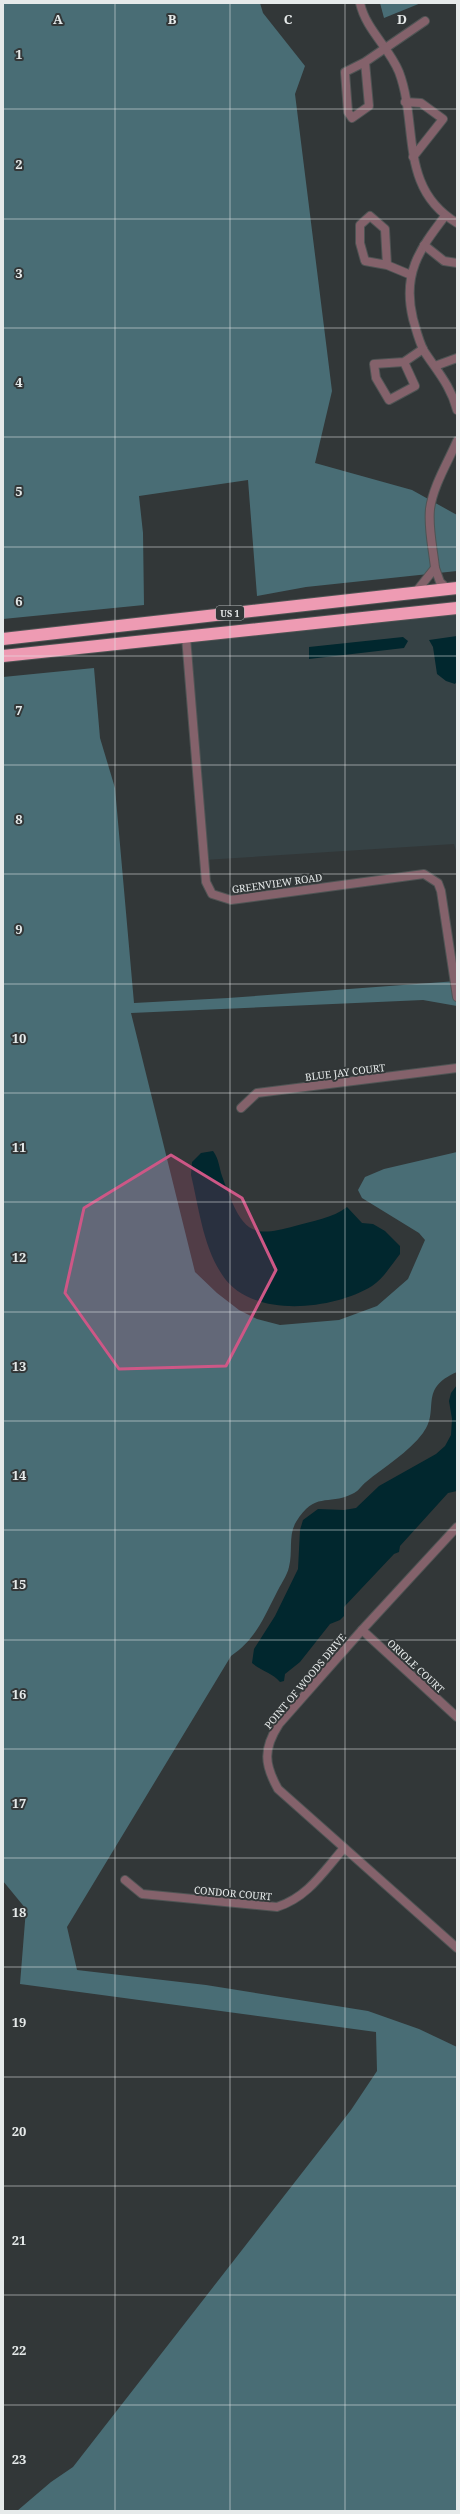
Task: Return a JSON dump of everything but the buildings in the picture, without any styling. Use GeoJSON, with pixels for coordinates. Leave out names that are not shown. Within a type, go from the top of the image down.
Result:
{"type":"FeatureCollection","features":[{"type":"Feature","properties":{"kind":"highway","name":"US 1"},"geometry":{"type":"LineString","coordinates":[[3,639],[452,589]]}},
{"type":"Feature","properties":{"kind":"highway","name":"US 1"},"geometry":{"type":"LineString","coordinates":[[3,656],[457,608]]}},
{"type":"Feature","properties":{"kind":"street"},"geometry":{"type":"LineString","coordinates":[[360,3],[370,27],[398,71],[403,86],[413,157],[427,196],[445,216],[457,223]]}},
{"type":"Feature","properties":{"kind":"street"},"geometry":{"type":"LineString","coordinates":[[365,62],[369,106],[352,118],[348,112],[345,72],[365,62],[425,21]]}},
{"type":"Feature","properties":{"kind":"street"},"geometry":{"type":"LineString","coordinates":[[405,102],[421,103],[443,119],[413,157]]}},
{"type":"Feature","properties":{"kind":"street"},"geometry":{"type":"LineString","coordinates":[[387,265],[385,229],[370,216],[360,225],[360,244],[365,261],[387,265],[411,275]]}},
{"type":"Feature","properties":{"kind":"street"},"geometry":{"type":"LineString","coordinates":[[445,216],[424,245],[413,265],[411,275],[411,310],[423,349],[448,384],[457,410]]}},
{"type":"Feature","properties":{"kind":"street"},"geometry":{"type":"LineString","coordinates":[[424,245],[444,261],[457,263]]}},
{"type":"Feature","properties":{"kind":"street"},"geometry":{"type":"LineString","coordinates":[[404,362],[415,386],[389,400],[376,378],[374,364],[404,362],[423,349]]}},
{"type":"Feature","properties":{"kind":"street"},"geometry":{"type":"LineString","coordinates":[[435,366],[457,358]]}},
{"type":"Feature","properties":{"kind":"street"},"geometry":{"type":"LineString","coordinates":[[452,589],[440,582],[435,568],[430,525],[430,509],[433,497],[457,441]]}},
{"type":"Feature","properties":{"kind":"street"},"geometry":{"type":"LineString","coordinates":[[415,593],[435,568]]}},
{"type":"Feature","properties":{"kind":"street","name":"GREENVIEW ROAD"},"geometry":{"type":"LineString","coordinates":[[186,637],[206,882],[212,894],[231,900],[424,874],[438,883],[441,891],[457,997]]}},
{"type":"Feature","properties":{"kind":"street","name":"BLUE JAY COURT"},"geometry":{"type":"LineString","coordinates":[[241,1108],[257,1093],[457,1068]]}},
{"type":"Feature","properties":{"kind":"street","name":"POINT OF WOODS DRIVE"},"geometry":{"type":"LineString","coordinates":[[457,1526],[279,1724],[271,1737],[266,1762],[278,1788],[457,1948]]}},
{"type":"Feature","properties":{"kind":"street","name":"ORIOLE COURT"},"geometry":{"type":"LineString","coordinates":[[362,1630],[457,1717]]}},
{"type":"Feature","properties":{"kind":"street","name":"CONDOR COURT"},"geometry":{"type":"LineString","coordinates":[[124,1880],[142,1894],[277,1907],[293,1902],[304,1894],[344,1848]]}},
{"type":"Feature","properties":{"kind":"highlighted area"},"geometry":{"type":"Polygon","coordinates":[[[171,1155],[242,1198],[276,1270],[226,1366],[119,1369],[65,1293],[84,1208],[171,1155]]]}},
{"type":"Feature","properties":{"kind":"shaded area"},"geometry":{"type":"Polygon","coordinates":[[[3,3],[260,3],[263,13],[305,66],[295,94],[332,391],[315,463],[412,490],[457,515],[457,571],[306,587],[257,596],[248,480],[139,496],[143,533],[144,605],[3,619],[3,3]]]}},
{"type":"Feature","properties":{"kind":"shaded area"},"geometry":{"type":"Polygon","coordinates":[[[380,3],[421,3],[384,18],[380,3]]]}},
{"type":"Feature","properties":{"kind":"shaded area"},"geometry":{"type":"Polygon","coordinates":[[[457,608],[457,854],[454,844],[204,860],[186,637],[457,608]]]}},
{"type":"Feature","properties":{"kind":"shaded area"},"geometry":{"type":"Polygon","coordinates":[[[457,636],[457,681],[455,684],[446,681],[437,674],[433,647],[429,640],[457,636]]]}},
{"type":"Feature","properties":{"kind":"shaded area"},"geometry":{"type":"Polygon","coordinates":[[[403,637],[408,641],[404,648],[309,659],[309,647],[403,637]]]}},
{"type":"Feature","properties":{"kind":"shaded area"},"geometry":{"type":"Polygon","coordinates":[[[94,668],[100,738],[115,788],[134,1003],[228,998],[457,981],[457,1006],[423,1000],[131,1013],[195,1272],[217,1293],[239,1310],[257,1319],[280,1325],[339,1320],[377,1306],[408,1279],[425,1240],[419,1233],[362,1198],[358,1190],[365,1177],[384,1169],[457,1152],[457,1372],[437,1385],[433,1393],[428,1424],[423,1433],[411,1447],[366,1482],[356,1492],[343,1497],[315,1503],[303,1512],[296,1522],[292,1532],[288,1570],[258,1628],[246,1643],[231,1656],[67,1927],[77,1970],[206,1985],[368,2011],[419,2029],[457,2047],[457,2511],[17,2511],[51,2482],[73,2467],[351,2110],[377,2071],[376,2032],[20,1984],[26,1909],[3,1881],[3,677],[94,668]]]}},
{"type":"Feature","properties":{"kind":"shaded area"},"geometry":{"type":"Polygon","coordinates":[[[213,1151],[218,1160],[222,1176],[232,1202],[243,1222],[250,1227],[264,1232],[283,1229],[329,1217],[347,1207],[362,1223],[373,1224],[385,1231],[400,1246],[400,1254],[384,1275],[372,1286],[356,1294],[336,1301],[315,1305],[294,1306],[273,1304],[253,1299],[236,1290],[223,1276],[211,1253],[202,1227],[191,1175],[192,1162],[201,1153],[213,1151]]]}},
{"type":"Feature","properties":{"kind":"shaded area"},"geometry":{"type":"Polygon","coordinates":[[[457,1385],[457,1491],[448,1493],[400,1546],[399,1552],[394,1554],[344,1607],[344,1616],[340,1620],[330,1624],[300,1662],[285,1674],[284,1681],[280,1682],[274,1676],[252,1663],[254,1649],[275,1616],[298,1569],[300,1530],[303,1520],[318,1509],[344,1510],[356,1508],[379,1486],[436,1454],[445,1446],[451,1435],[452,1419],[449,1401],[451,1393],[457,1385]]]}}]}
